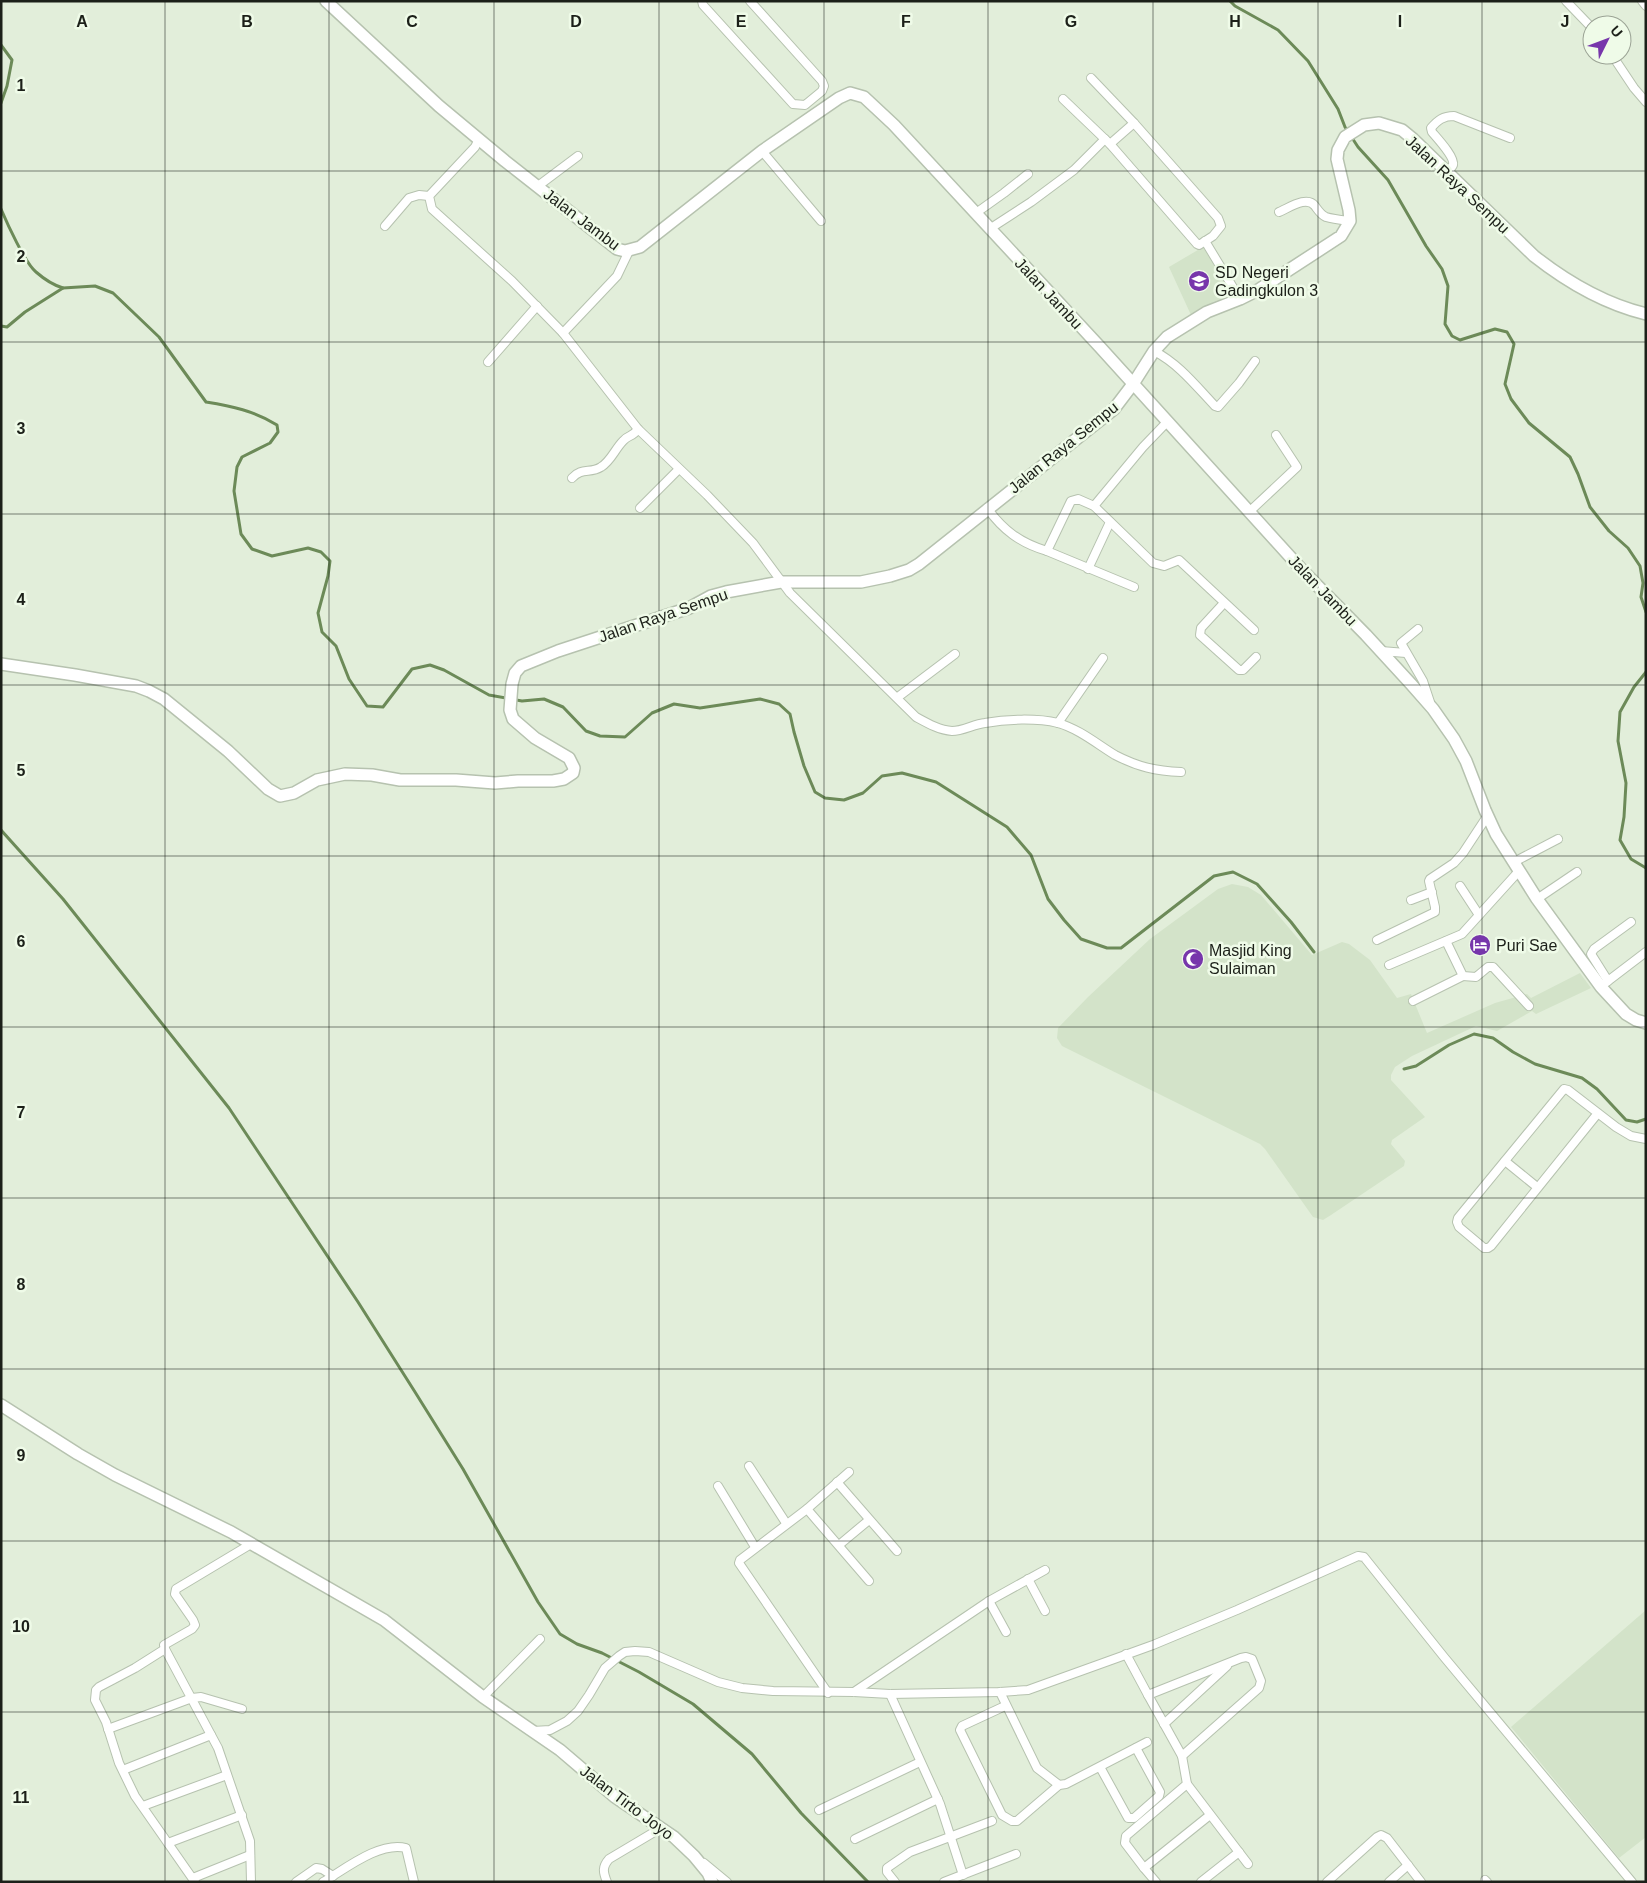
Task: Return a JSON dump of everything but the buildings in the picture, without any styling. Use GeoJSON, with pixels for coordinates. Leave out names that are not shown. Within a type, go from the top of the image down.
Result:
{"type":"FeatureCollection","features":[{"type":"Feature","properties":{"kind":"street"},"geometry":{"type":"LineString","coordinates":[[702,1],[703,5],[793,104],[805,105],[814,115]]}},
{"type":"Feature","properties":{"kind":"street"},"geometry":{"type":"LineString","coordinates":[[750,1],[824,86],[822,91],[805,105]]}},
{"type":"Feature","properties":{"kind":"street"},"geometry":{"type":"LineString","coordinates":[[1566,1],[1582,18]]}},
{"type":"Feature","properties":{"kind":"street"},"geometry":{"type":"LineString","coordinates":[[1642,1],[1646,6]]}},
{"type":"Feature","properties":{"kind":"street","name":"Jalan Jambu"},"geometry":{"type":"LineString","coordinates":[[332,3],[439,106],[617,249],[629,251],[640,247],[762,150],[848,94],[859,94],[874,105],[976,212],[1249,512],[1380,650],[1433,709],[1454,739],[1466,761],[1488,815],[1537,899],[1626,1014],[1646,1023]]}},
{"type":"Feature","properties":{"kind":"street"},"geometry":{"type":"LineString","coordinates":[[1619,65],[1646,102]]}},
{"type":"Feature","properties":{"kind":"street"},"geometry":{"type":"LineString","coordinates":[[1063,99],[1107,142],[1193,240],[1200,244],[1218,231],[1220,222],[1134,123],[1091,78]]}},
{"type":"Feature","properties":{"kind":"street"},"geometry":{"type":"LineString","coordinates":[[1447,171],[1453,165],[1451,156],[1432,132],[1431,128],[1438,120],[1446,116],[1454,116],[1510,138]]}},
{"type":"Feature","properties":{"kind":"street"},"geometry":{"type":"LineString","coordinates":[[990,228],[1032,202],[1107,142],[1134,123]]}},
{"type":"Feature","properties":{"kind":"street","name":"Jalan Raya Sempu"},"geometry":{"type":"LineString","coordinates":[[1,664],[75,675],[149,690],[164,699],[228,751],[268,789],[280,796],[294,793],[317,780],[345,774],[372,775],[400,780],[456,780],[495,783],[553,781],[569,777],[573,773],[574,768],[569,758],[535,738],[513,719],[510,710],[512,684],[515,672],[520,666],[689,608],[711,596],[781,582],[861,582],[902,572],[919,564],[987,508],[1114,409],[1166,337],[1217,307],[1240,299],[1341,236],[1350,221],[1337,159],[1338,150],[1349,134],[1369,124],[1379,123],[1402,130],[1550,269],[1604,300],[1625,309],[1646,314]]}},
{"type":"Feature","properties":{"kind":"street"},"geometry":{"type":"LineString","coordinates":[[429,196],[475,147],[479,139]]}},
{"type":"Feature","properties":{"kind":"street"},"geometry":{"type":"LineString","coordinates":[[762,150],[821,221]]}},
{"type":"Feature","properties":{"kind":"street"},"geometry":{"type":"LineString","coordinates":[[538,186],[578,156]]}},
{"type":"Feature","properties":{"kind":"street"},"geometry":{"type":"LineString","coordinates":[[976,212],[1028,174]]}},
{"type":"Feature","properties":{"kind":"street"},"geometry":{"type":"LineString","coordinates":[[385,226],[409,198],[419,194],[429,196]]}},
{"type":"Feature","properties":{"kind":"street"},"geometry":{"type":"LineString","coordinates":[[429,196],[432,209],[512,281],[563,333],[638,429],[754,543],[774,568],[781,582],[916,717],[928,724],[953,731],[987,722],[1036,721],[1058,724],[1087,737],[1115,755],[1138,766],[1155,771],[1181,772]]}},
{"type":"Feature","properties":{"kind":"street"},"geometry":{"type":"LineString","coordinates":[[1279,212],[1309,201],[1326,217],[1350,221]]}},
{"type":"Feature","properties":{"kind":"street"},"geometry":{"type":"LineString","coordinates":[[1205,241],[1240,299]]}},
{"type":"Feature","properties":{"kind":"street"},"geometry":{"type":"LineString","coordinates":[[563,333],[617,276],[629,251]]}},
{"type":"Feature","properties":{"kind":"street"},"geometry":{"type":"LineString","coordinates":[[488,362],[537,306]]}},
{"type":"Feature","properties":{"kind":"street"},"geometry":{"type":"LineString","coordinates":[[1154,352],[1165,357],[1180,369],[1218,407],[1255,360]]}},
{"type":"Feature","properties":{"kind":"street"},"geometry":{"type":"LineString","coordinates":[[1094,506],[1143,447],[1168,421]]}},
{"type":"Feature","properties":{"kind":"street"},"geometry":{"type":"LineString","coordinates":[[572,478],[583,471],[594,470],[602,466],[624,440],[633,436],[638,429]]}},
{"type":"Feature","properties":{"kind":"street"},"geometry":{"type":"LineString","coordinates":[[1249,512],[1297,467],[1276,435]]}},
{"type":"Feature","properties":{"kind":"street"},"geometry":{"type":"LineString","coordinates":[[640,508],[679,469]]}},
{"type":"Feature","properties":{"kind":"street"},"geometry":{"type":"LineString","coordinates":[[1047,551],[1071,501],[1078,500],[1094,506],[1153,563],[1164,566],[1179,560],[1254,630]]}},
{"type":"Feature","properties":{"kind":"street"},"geometry":{"type":"LineString","coordinates":[[987,508],[998,524],[1006,531],[1034,547],[1134,587]]}},
{"type":"Feature","properties":{"kind":"street"},"geometry":{"type":"LineString","coordinates":[[1088,569],[1110,522]]}},
{"type":"Feature","properties":{"kind":"street"},"geometry":{"type":"LineString","coordinates":[[1224,603],[1202,628],[1200,635],[1239,670],[1243,670],[1256,657]]}},
{"type":"Feature","properties":{"kind":"street"},"geometry":{"type":"LineString","coordinates":[[1418,629],[1401,643],[1423,681],[1433,709]]}},
{"type":"Feature","properties":{"kind":"street"},"geometry":{"type":"LineString","coordinates":[[1380,650],[1406,653]]}},
{"type":"Feature","properties":{"kind":"street"},"geometry":{"type":"LineString","coordinates":[[898,698],[955,654]]}},
{"type":"Feature","properties":{"kind":"street"},"geometry":{"type":"LineString","coordinates":[[1058,724],[1103,658]]}},
{"type":"Feature","properties":{"kind":"street"},"geometry":{"type":"LineString","coordinates":[[1377,940],[1434,912],[1435,907],[1430,879],[1454,863],[1463,853],[1488,815]]}},
{"type":"Feature","properties":{"kind":"street"},"geometry":{"type":"LineString","coordinates":[[1389,965],[1462,934],[1517,867],[1558,839]]}},
{"type":"Feature","properties":{"kind":"street"},"geometry":{"type":"LineString","coordinates":[[1537,899],[1578,872]]}},
{"type":"Feature","properties":{"kind":"street"},"geometry":{"type":"LineString","coordinates":[[1460,886],[1479,915]]}},
{"type":"Feature","properties":{"kind":"street"},"geometry":{"type":"LineString","coordinates":[[1410,900],[1432,892]]}},
{"type":"Feature","properties":{"kind":"street"},"geometry":{"type":"LineString","coordinates":[[1630,922],[1594,949],[1591,954],[1604,984],[1646,952]]}},
{"type":"Feature","properties":{"kind":"street"},"geometry":{"type":"LineString","coordinates":[[1446,941],[1463,976]]}},
{"type":"Feature","properties":{"kind":"street"},"geometry":{"type":"LineString","coordinates":[[1413,1001],[1463,976],[1480,975],[1490,966],[1529,1006]]}},
{"type":"Feature","properties":{"kind":"street"},"geometry":{"type":"LineString","coordinates":[[1598,1113],[1488,1248],[1484,1248],[1459,1227],[1456,1222],[1458,1218],[1562,1089],[1568,1090],[1631,1136],[1646,1139]]}},
{"type":"Feature","properties":{"kind":"street"},"geometry":{"type":"LineString","coordinates":[[1505,1161],[1537,1187]]}},
{"type":"Feature","properties":{"kind":"street","name":"Jalan Tirto Joyo"},"geometry":{"type":"LineString","coordinates":[[1,1405],[35,1428],[100,1466],[175,1503],[251,1544],[384,1620],[482,1697],[560,1750],[615,1797],[674,1837],[694,1856],[708,1873],[712,1882]]}},
{"type":"Feature","properties":{"kind":"street"},"geometry":{"type":"LineString","coordinates":[[749,1466],[786,1523]]}},
{"type":"Feature","properties":{"kind":"street"},"geometry":{"type":"LineString","coordinates":[[828,1693],[740,1567],[740,1560],[807,1508],[849,1472]]}},
{"type":"Feature","properties":{"kind":"street"},"geometry":{"type":"LineString","coordinates":[[837,1482],[897,1551]]}},
{"type":"Feature","properties":{"kind":"street"},"geometry":{"type":"LineString","coordinates":[[718,1486],[755,1548]]}},
{"type":"Feature","properties":{"kind":"street"},"geometry":{"type":"LineString","coordinates":[[807,1508],[869,1581]]}},
{"type":"Feature","properties":{"kind":"street"},"geometry":{"type":"LineString","coordinates":[[839,1546],[869,1520]]}},
{"type":"Feature","properties":{"kind":"street"},"geometry":{"type":"LineString","coordinates":[[251,1544],[176,1589],[175,1594],[195,1626],[164,1645],[218,1748],[250,1841],[251,1882]]}},
{"type":"Feature","properties":{"kind":"street"},"geometry":{"type":"LineString","coordinates":[[533,1731],[556,1728],[572,1717],[589,1695],[605,1668],[625,1652],[634,1651],[649,1652],[718,1682],[742,1688],[828,1693],[890,1694],[1028,1690],[1237,1610],[1358,1556],[1364,1557],[1444,1658],[1632,1882]]}},
{"type":"Feature","properties":{"kind":"street"},"geometry":{"type":"LineString","coordinates":[[854,1692],[989,1601],[1045,1570]]}},
{"type":"Feature","properties":{"kind":"street"},"geometry":{"type":"LineString","coordinates":[[1028,1579],[1045,1611]]}},
{"type":"Feature","properties":{"kind":"street"},"geometry":{"type":"LineString","coordinates":[[989,1601],[1006,1632]]}},
{"type":"Feature","properties":{"kind":"street"},"geometry":{"type":"LineString","coordinates":[[482,1697],[540,1639]]}},
{"type":"Feature","properties":{"kind":"street"},"geometry":{"type":"LineString","coordinates":[[165,1649],[96,1690],[95,1700],[123,1770],[136,1796],[194,1880],[250,1855]]}},
{"type":"Feature","properties":{"kind":"street"},"geometry":{"type":"LineString","coordinates":[[1126,1654],[1182,1756],[1187,1784],[1248,1864]]}},
{"type":"Feature","properties":{"kind":"street"},"geometry":{"type":"LineString","coordinates":[[1148,1695],[1246,1657],[1252,1659],[1261,1685],[1182,1756]]}},
{"type":"Feature","properties":{"kind":"street"},"geometry":{"type":"LineString","coordinates":[[1164,1724],[1232,1662]]}},
{"type":"Feature","properties":{"kind":"street"},"geometry":{"type":"LineString","coordinates":[[1000,1692],[1005,1706],[1037,1768],[1059,1785]]}},
{"type":"Feature","properties":{"kind":"street"},"geometry":{"type":"LineString","coordinates":[[890,1694],[938,1799],[963,1875]]}},
{"type":"Feature","properties":{"kind":"street"},"geometry":{"type":"LineString","coordinates":[[108,1729],[192,1698],[201,1697],[242,1709]]}},
{"type":"Feature","properties":{"kind":"street"},"geometry":{"type":"LineString","coordinates":[[1005,1706],[962,1726],[960,1730],[1002,1815],[1006,1819],[1017,1820],[1059,1785],[1066,1784],[1148,1742]]}},
{"type":"Feature","properties":{"kind":"street"},"geometry":{"type":"LineString","coordinates":[[123,1770],[211,1735]]}},
{"type":"Feature","properties":{"kind":"street"},"geometry":{"type":"LineString","coordinates":[[1100,1767],[1128,1818],[1134,1818],[1159,1796],[1160,1792],[1136,1748]]}},
{"type":"Feature","properties":{"kind":"street"},"geometry":{"type":"LineString","coordinates":[[819,1810],[920,1762]]}},
{"type":"Feature","properties":{"kind":"street"},"geometry":{"type":"LineString","coordinates":[[143,1806],[227,1775]]}},
{"type":"Feature","properties":{"kind":"street"},"geometry":{"type":"LineString","coordinates":[[1156,1882],[1125,1843],[1126,1836],[1187,1784]]}},
{"type":"Feature","properties":{"kind":"street"},"geometry":{"type":"LineString","coordinates":[[855,1839],[938,1799]]}},
{"type":"Feature","properties":{"kind":"street"},"geometry":{"type":"LineString","coordinates":[[168,1843],[242,1815]]}},
{"type":"Feature","properties":{"kind":"street"},"geometry":{"type":"LineString","coordinates":[[1144,1868],[1210,1815]]}},
{"type":"Feature","properties":{"kind":"street"},"geometry":{"type":"LineString","coordinates":[[895,1882],[887,1872],[887,1868],[910,1852],[992,1821]]}},
{"type":"Feature","properties":{"kind":"street"},"geometry":{"type":"LineString","coordinates":[[607,1882],[603,1871],[604,1864],[609,1859],[661,1828]]}},
{"type":"Feature","properties":{"kind":"street"},"geometry":{"type":"LineString","coordinates":[[1327,1882],[1377,1837],[1382,1835],[1388,1838],[1421,1882]]}},
{"type":"Feature","properties":{"kind":"street"},"geometry":{"type":"LineString","coordinates":[[324,1882],[376,1850],[399,1846],[406,1848],[414,1882]]}},
{"type":"Feature","properties":{"kind":"street"},"geometry":{"type":"LineString","coordinates":[[1201,1882],[1239,1852]]}},
{"type":"Feature","properties":{"kind":"street"},"geometry":{"type":"LineString","coordinates":[[944,1882],[1016,1854]]}},
{"type":"Feature","properties":{"kind":"street"},"geometry":{"type":"LineString","coordinates":[[694,1856],[727,1882]]}},
{"type":"Feature","properties":{"kind":"street"},"geometry":{"type":"LineString","coordinates":[[1389,1882],[1408,1865]]}},
{"type":"Feature","properties":{"kind":"street"},"geometry":{"type":"LineString","coordinates":[[296,1882],[316,1868],[322,1869],[333,1876]]}},
{"type":"Feature","properties":{"kind":"shaded area","name":"SD Negeri Gadingkulon 3"},"geometry":{"type":"Polygon","coordinates":[[[1203,247],[1232,295],[1213,302],[1191,315],[1169,267],[1203,247]]]}},
{"type":"Feature","properties":{"kind":"shaded area"},"geometry":{"type":"Polygon","coordinates":[[[1232,884],[1248,887],[1261,895],[1312,955],[1342,942],[1349,944],[1370,960],[1397,998],[1411,994],[1427,1033],[1495,1003],[1527,994],[1531,998],[1580,973],[1591,988],[1536,1014],[1532,1011],[1497,1031],[1476,1026],[1412,1056],[1395,1067],[1391,1080],[1425,1117],[1392,1140],[1391,1144],[1405,1161],[1404,1166],[1323,1220],[1313,1217],[1260,1144],[1062,1046],[1057,1038],[1058,1028],[1150,939],[1218,889],[1232,884]]]}},
{"type":"Feature","properties":{"kind":"shaded area"},"geometry":{"type":"Polygon","coordinates":[[[1646,1610],[1646,1837],[1619,1858],[1511,1727],[1646,1610]]]}},
{"type":"Feature","properties":{"kind":"waterway"},"geometry":{"type":"LineString","coordinates":[[1230,1],[1235,6],[1278,30],[1308,61],[1338,109],[1345,127],[1358,147],[1388,180],[1426,246],[1442,269],[1448,286],[1445,324],[1452,336],[1460,340],[1495,329],[1507,332],[1514,344],[1505,384],[1511,399],[1529,423],[1570,457],[1590,507],[1609,531],[1628,548],[1640,566],[1643,583],[1641,597],[1646,612]]}},
{"type":"Feature","properties":{"kind":"waterway"},"geometry":{"type":"LineString","coordinates":[[1,45],[12,60],[7,86],[1,103]]}},
{"type":"Feature","properties":{"kind":"waterway"},"geometry":{"type":"LineString","coordinates":[[1,209],[32,267],[45,279],[63,288]]}},
{"type":"Feature","properties":{"kind":"waterway"},"geometry":{"type":"LineString","coordinates":[[1,326],[7,327],[25,312],[63,288],[95,286],[113,293],[159,337],[206,402],[243,410],[277,425],[278,432],[270,443],[242,457],[237,467],[234,491],[241,534],[252,549],[272,556],[308,548],[321,552],[330,561],[318,613],[322,632],[336,646],[349,679],[367,706],[383,707],[412,669],[430,665],[444,670],[489,695],[522,701],[544,699],[563,707],[586,731],[600,736],[625,737],[652,713],[674,704],[700,708],[760,699],[779,704],[790,714],[804,766],[815,792],[825,798],[844,800],[863,793],[882,776],[902,773],[936,782],[1007,827],[1031,855],[1048,899],[1081,939],[1107,948],[1121,948],[1214,876],[1233,872],[1257,884],[1291,922],[1314,952]]}},
{"type":"Feature","properties":{"kind":"waterway"},"geometry":{"type":"LineString","coordinates":[[1646,672],[1634,687],[1620,712],[1618,741],[1626,783],[1624,817],[1620,840],[1631,859],[1646,868]]}},
{"type":"Feature","properties":{"kind":"waterway"},"geometry":{"type":"LineString","coordinates":[[1,830],[63,899],[229,1108],[358,1302],[415,1392],[463,1469],[538,1602],[560,1634],[577,1644],[602,1653],[639,1672],[693,1704],[752,1754],[801,1813],[868,1882]]}},
{"type":"Feature","properties":{"kind":"waterway"},"geometry":{"type":"LineString","coordinates":[[1404,1069],[1416,1066],[1449,1045],[1474,1034],[1493,1038],[1535,1064],[1582,1078],[1597,1089],[1626,1120],[1637,1122],[1646,1119]]}},
{"type":"Feature","properties":{"kind":"place","name":"SD Negeri Gadingkulon 3"},"geometry":{"type":"Point","coordinates":[1199,281]}},
{"type":"Feature","properties":{"kind":"place","name":"Puri Sae"},"geometry":{"type":"Point","coordinates":[1480,945]}},
{"type":"Feature","properties":{"kind":"place","name":"Masjid King Sulaiman"},"geometry":{"type":"Point","coordinates":[1193,959]}}]}
